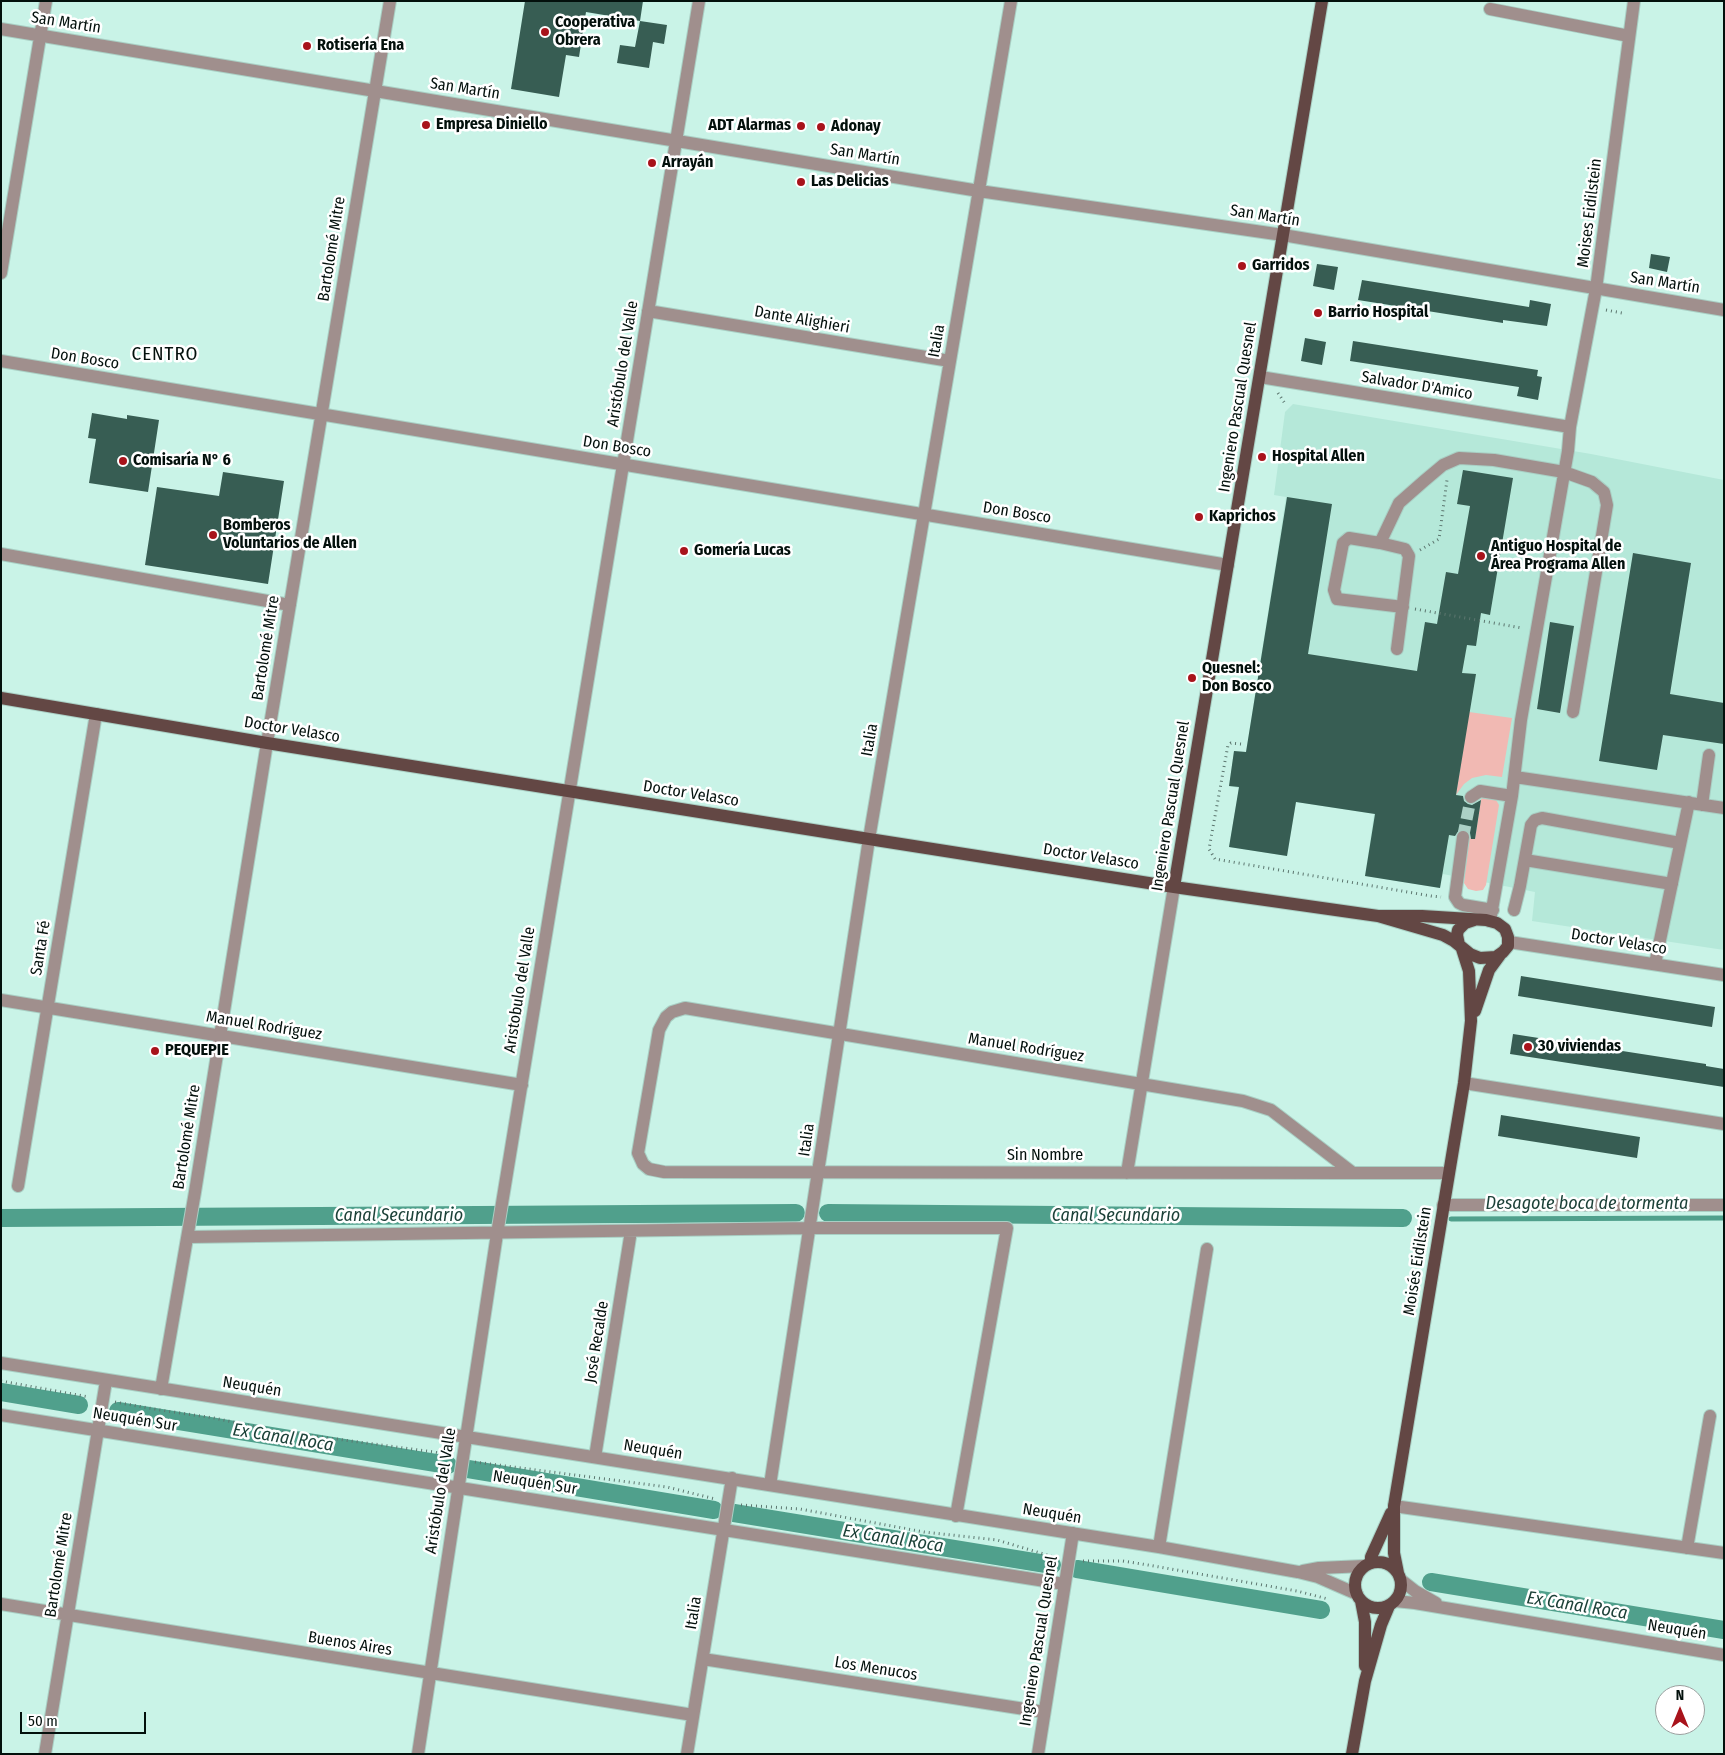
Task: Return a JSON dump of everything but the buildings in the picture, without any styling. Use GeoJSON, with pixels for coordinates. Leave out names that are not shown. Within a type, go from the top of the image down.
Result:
{"type":"FeatureCollection","features":[{"type":"Feature","properties":{"kind":"main road","name":"Ingeniero Pascual Quesnel"},"geometry":{"type":"LineString","coordinates":[[1174,887],[1322,1]]}},
{"type":"Feature","properties":{"kind":"main road","name":"Doctor Velasco"},"geometry":{"type":"LineString","coordinates":[[1,698],[267,743],[1174,887],[1378,916],[1422,916],[1474,920],[1492,915]]}},
{"type":"Feature","properties":{"kind":"main road"},"geometry":{"type":"LineString","coordinates":[[1492,915],[1505,929],[1509,942],[1506,949],[1500,955]]}},
{"type":"Feature","properties":{"kind":"main road","name":"Doctor Velasco"},"geometry":{"type":"LineString","coordinates":[[1378,916],[1443,935],[1470,954],[1480,958],[1491,958],[1500,955]]}},
{"type":"Feature","properties":{"kind":"main road"},"geometry":{"type":"LineString","coordinates":[[1461,947],[1457,935],[1458,930],[1465,923],[1474,920]]}},
{"type":"Feature","properties":{"kind":"main road","name":"Moisés Eidilstein"},"geometry":{"type":"LineString","coordinates":[[1365,1681],[1381,1625],[1392,1604],[1400,1595],[1402,1588],[1394,1553],[1394,1506],[1464,1082],[1471,1021],[1469,971],[1461,947]]}},
{"type":"Feature","properties":{"kind":"main road","name":"Moisés Eidilstein"},"geometry":{"type":"LineString","coordinates":[[1471,1021],[1489,970],[1500,955]]}},
{"type":"Feature","properties":{"kind":"main road","name":"Moisés Eidilstein"},"geometry":{"type":"LineString","coordinates":[[1365,1681],[1365,1622],[1355,1587],[1356,1579],[1359,1572],[1368,1565],[1394,1506]]}},
{"type":"Feature","properties":{"kind":"main road"},"geometry":{"type":"LineString","coordinates":[[1368,1565],[1379,1562],[1386,1563],[1393,1567],[1400,1576]]}},
{"type":"Feature","properties":{"kind":"main road"},"geometry":{"type":"LineString","coordinates":[[1359,1597],[1374,1608],[1392,1604]]}},
{"type":"Feature","properties":{"kind":"main road"},"geometry":{"type":"LineString","coordinates":[[1352,1754],[1365,1681]]}},
{"type":"Feature","properties":{"kind":"street"},"geometry":{"type":"LineString","coordinates":[[1,273],[46,1]]}},
{"type":"Feature","properties":{"kind":"street","name":"Bartolomé Mitre"},"geometry":{"type":"LineString","coordinates":[[161,1389],[188,1237],[267,743],[390,1]]}},
{"type":"Feature","properties":{"kind":"street","name":"Aristóbulo del Valle"},"geometry":{"type":"LineString","coordinates":[[569,791],[699,1]]}},
{"type":"Feature","properties":{"kind":"street","name":"Italia"},"geometry":{"type":"LineString","coordinates":[[770,1486],[869,839],[1011,1]]}},
{"type":"Feature","properties":{"kind":"street","name":"Moises Eidilstein"},"geometry":{"type":"LineString","coordinates":[[1492,915],[1515,776],[1521,720],[1538,631],[1570,427],[1596,289],[1634,1]]}},
{"type":"Feature","properties":{"kind":"street"},"geometry":{"type":"LineString","coordinates":[[1490,9],[1629,36]]}},
{"type":"Feature","properties":{"kind":"street","name":"San Martín"},"geometry":{"type":"LineString","coordinates":[[1,29],[979,191],[1283,235],[1724,310]]}},
{"type":"Feature","properties":{"kind":"street","name":"Dante Alighieri"},"geometry":{"type":"LineString","coordinates":[[648,311],[950,362]]}},
{"type":"Feature","properties":{"kind":"street","name":"Don Bosco"},"geometry":{"type":"LineString","coordinates":[[1,361],[1228,565]]}},
{"type":"Feature","properties":{"kind":"street","name":"Salvador D'Amico"},"geometry":{"type":"LineString","coordinates":[[1260,377],[1570,427]]}},
{"type":"Feature","properties":{"kind":"street"},"geometry":{"type":"LineString","coordinates":[[1380,543],[1399,503],[1443,465],[1459,458],[1494,460],[1564,472],[1592,482],[1604,492],[1607,505],[1573,712]]}},
{"type":"Feature","properties":{"kind":"street"},"geometry":{"type":"LineString","coordinates":[[1397,650],[1409,556],[1405,549],[1380,543],[1349,538],[1343,543],[1334,590],[1337,599],[1402,607]]}},
{"type":"Feature","properties":{"kind":"street"},"geometry":{"type":"LineString","coordinates":[[1,554],[290,605]]}},
{"type":"Feature","properties":{"kind":"street","name":"Santa Fé"},"geometry":{"type":"LineString","coordinates":[[18,1186],[96,714]]}},
{"type":"Feature","properties":{"kind":"street"},"geometry":{"type":"LineString","coordinates":[[1702,805],[1709,755]]}},
{"type":"Feature","properties":{"kind":"street"},"geometry":{"type":"LineString","coordinates":[[1515,776],[1724,808]]}},
{"type":"Feature","properties":{"kind":"street","name":"Aristobulo del Valle"},"geometry":{"type":"LineString","coordinates":[[504,1195],[569,791]]}},
{"type":"Feature","properties":{"kind":"street"},"geometry":{"type":"LineString","coordinates":[[1470,797],[1480,791],[1512,796]]}},
{"type":"Feature","properties":{"kind":"street"},"geometry":{"type":"LineString","coordinates":[[1655,964],[1689,802]]}},
{"type":"Feature","properties":{"kind":"street"},"geometry":{"type":"LineString","coordinates":[[1514,910],[1531,824],[1534,820],[1542,818],[1680,843]]}},
{"type":"Feature","properties":{"kind":"street"},"geometry":{"type":"LineString","coordinates":[[1463,837],[1454,897],[1463,905],[1492,915]]}},
{"type":"Feature","properties":{"kind":"street"},"geometry":{"type":"LineString","coordinates":[[1525,860],[1672,884]]}},
{"type":"Feature","properties":{"kind":"street","name":"Ingeniero Pascual Quesnel"},"geometry":{"type":"LineString","coordinates":[[1127,1173],[1174,887]]}},
{"type":"Feature","properties":{"kind":"street","name":"Doctor Velasco"},"geometry":{"type":"LineString","coordinates":[[1509,942],[1724,974]]}},
{"type":"Feature","properties":{"kind":"street","name":"Manuel Rodríguez"},"geometry":{"type":"LineString","coordinates":[[1,1000],[522,1085]]}},
{"type":"Feature","properties":{"kind":"street","name":"Manuel Rodríguez"},"geometry":{"type":"LineString","coordinates":[[644,1164],[638,1153],[659,1030],[666,1017],[672,1012],[679,1009],[693,1009],[1243,1101],[1271,1110],[1353,1173]]}},
{"type":"Feature","properties":{"kind":"street"},"geometry":{"type":"LineString","coordinates":[[1464,1082],[1724,1124]]}},
{"type":"Feature","properties":{"kind":"street","name":"Sin Nombre"},"geometry":{"type":"LineString","coordinates":[[644,1164],[649,1169],[664,1172],[1448,1173]]}},
{"type":"Feature","properties":{"kind":"street","name":"Aristóbulo del Valle"},"geometry":{"type":"LineString","coordinates":[[418,1754],[504,1195]]}},
{"type":"Feature","properties":{"kind":"street"},"geometry":{"type":"LineString","coordinates":[[1443,1205],[1724,1205]]}},
{"type":"Feature","properties":{"kind":"street"},"geometry":{"type":"LineString","coordinates":[[188,1237],[810,1228],[1007,1228],[956,1516]]}},
{"type":"Feature","properties":{"kind":"street","name":"José Recalde"},"geometry":{"type":"LineString","coordinates":[[595,1457],[631,1231]]}},
{"type":"Feature","properties":{"kind":"street"},"geometry":{"type":"LineString","coordinates":[[1159,1547],[1207,1249]]}},
{"type":"Feature","properties":{"kind":"street","name":"Neuquén"},"geometry":{"type":"LineString","coordinates":[[1,1363],[1159,1547],[1298,1572],[1318,1577],[1359,1597]]}},
{"type":"Feature","properties":{"kind":"street","name":"Bartolomé Mitre"},"geometry":{"type":"LineString","coordinates":[[45,1754],[106,1381]]}},
{"type":"Feature","properties":{"kind":"street","name":"Neuquén Sur"},"geometry":{"type":"LineString","coordinates":[[1,1415],[1064,1584]]}},
{"type":"Feature","properties":{"kind":"street"},"geometry":{"type":"LineString","coordinates":[[1687,1548],[1710,1416]]}},
{"type":"Feature","properties":{"kind":"street","name":"Italia"},"geometry":{"type":"LineString","coordinates":[[687,1754],[732,1478]]}},
{"type":"Feature","properties":{"kind":"street"},"geometry":{"type":"LineString","coordinates":[[1394,1506],[1724,1553]]}},
{"type":"Feature","properties":{"kind":"street","name":"Ingeniero Pascual Quesnel"},"geometry":{"type":"LineString","coordinates":[[1038,1754],[1073,1533]]}},
{"type":"Feature","properties":{"kind":"street","name":"Neuquén"},"geometry":{"type":"LineString","coordinates":[[1298,1572],[1319,1568],[1368,1565]]}},
{"type":"Feature","properties":{"kind":"street","name":"Neuquén"},"geometry":{"type":"LineString","coordinates":[[1400,1576],[1415,1591],[1447,1608]]}},
{"type":"Feature","properties":{"kind":"street","name":"Neuquén"},"geometry":{"type":"LineString","coordinates":[[1392,1604],[1409,1602],[1724,1655]]}},
{"type":"Feature","properties":{"kind":"street","name":"Buenos Aires"},"geometry":{"type":"LineString","coordinates":[[1,1604],[694,1715]]}},
{"type":"Feature","properties":{"kind":"street","name":"Los Menucos"},"geometry":{"type":"LineString","coordinates":[[703,1659],[1044,1712]]}},
{"type":"Feature","properties":{"kind":"path"},"geometry":{"type":"LineString","coordinates":[[1409,556],[1439,539],[1450,462]]}},
{"type":"Feature","properties":{"kind":"path"},"geometry":{"type":"LineString","coordinates":[[1402,607],[1538,631]]}},
{"type":"Feature","properties":{"kind":"path"},"geometry":{"type":"LineString","coordinates":[[1241,744],[1231,742],[1228,745],[1209,849],[1215,859],[1431,896],[1454,897]]}},
{"type":"Feature","properties":{"kind":"path"},"geometry":{"type":"LineString","coordinates":[[1,1381],[214,1418],[276,1431],[434,1452],[481,1464],[609,1478],[667,1487],[746,1506],[800,1509],[924,1532],[998,1540],[1056,1558],[1084,1561],[1123,1561],[1297,1590],[1329,1599]]}},
{"type":"Feature","properties":{"kind":"shaded area"},"geometry":{"type":"Polygon","coordinates":[[[1293,404],[1591,454],[1724,480],[1724,950],[1532,921],[1535,892],[1443,874],[1440,888],[1365,876],[1374,814],[1296,802],[1287,856],[1229,847],[1239,788],[1229,786],[1234,751],[1246,752],[1286,497],[1274,495],[1285,412],[1293,404]]]}},
{"type":"Feature","properties":{"kind":"shaded area"},"geometry":{"type":"Polygon","coordinates":[[[1469,712],[1512,718],[1502,777],[1486,775],[1472,778],[1464,784],[1456,795],[1469,712]]]}},
{"type":"Feature","properties":{"kind":"shaded area"},"geometry":{"type":"Polygon","coordinates":[[[1481,799],[1496,800],[1499,805],[1486,885],[1483,890],[1476,891],[1468,889],[1464,883],[1469,838],[1475,839],[1481,799]]]}},
{"type":"Feature","properties":{"kind":"waterway","name":"Canal Secundario"},"geometry":{"type":"LineString","coordinates":[[1,1218],[796,1213]]}},
{"type":"Feature","properties":{"kind":"waterway","name":"Canal Secundario"},"geometry":{"type":"LineString","coordinates":[[828,1213],[1403,1218]]}},
{"type":"Feature","properties":{"kind":"waterway","name":"Desagote boca de tormenta"},"geometry":{"type":"LineString","coordinates":[[1451,1219],[1724,1218]]}},
{"type":"Feature","properties":{"kind":"waterway","name":"Ex Canal Roca"},"geometry":{"type":"LineString","coordinates":[[1,1392],[79,1405]]}},
{"type":"Feature","properties":{"kind":"waterway","name":"Ex Canal Roca"},"geometry":{"type":"LineString","coordinates":[[118,1411],[448,1465]]}},
{"type":"Feature","properties":{"kind":"waterway","name":"Ex Canal Roca"},"geometry":{"type":"LineString","coordinates":[[468,1469],[714,1510]]}},
{"type":"Feature","properties":{"kind":"waterway","name":"Ex Canal Roca"},"geometry":{"type":"LineString","coordinates":[[734,1513],[1052,1565]]}},
{"type":"Feature","properties":{"kind":"waterway","name":"Ex Canal Roca"},"geometry":{"type":"LineString","coordinates":[[1077,1569],[1321,1610]]}},
{"type":"Feature","properties":{"kind":"waterway","name":"Ex Canal Roca"},"geometry":{"type":"LineString","coordinates":[[1431,1582],[1724,1630]]}},
{"type":"Feature","properties":{"kind":"tunnel"},"geometry":{"type":"LineString","coordinates":[[1463,837],[1471,797]]}},
{"type":"Feature","properties":{"kind":"place","name":"Cooperativa Obrera"},"geometry":{"type":"Point","coordinates":[545,32]}},
{"type":"Feature","properties":{"kind":"place","name":"Rotisería Ena"},"geometry":{"type":"Point","coordinates":[307,46]}},
{"type":"Feature","properties":{"kind":"place","name":"Empresa Diniello"},"geometry":{"type":"Point","coordinates":[426,125]}},
{"type":"Feature","properties":{"kind":"place","name":"ADT Alarmas"},"geometry":{"type":"Point","coordinates":[801,126]}},
{"type":"Feature","properties":{"kind":"place","name":"Adonay"},"geometry":{"type":"Point","coordinates":[821,127]}},
{"type":"Feature","properties":{"kind":"place","name":"Arrayán"},"geometry":{"type":"Point","coordinates":[652,163]}},
{"type":"Feature","properties":{"kind":"place","name":"Las Delicias"},"geometry":{"type":"Point","coordinates":[801,182]}},
{"type":"Feature","properties":{"kind":"place","name":"Garridos"},"geometry":{"type":"Point","coordinates":[1242,266]}},
{"type":"Feature","properties":{"kind":"place","name":"Barrio Hospital"},"geometry":{"type":"Point","coordinates":[1318,313]}},
{"type":"Feature","properties":{"kind":"place","name":"Hospital Allen"},"geometry":{"type":"Point","coordinates":[1262,457]}},
{"type":"Feature","properties":{"kind":"place","name":"Comisaría N° 6"},"geometry":{"type":"Point","coordinates":[123,461]}},
{"type":"Feature","properties":{"kind":"place","name":"Kaprichos"},"geometry":{"type":"Point","coordinates":[1199,517]}},
{"type":"Feature","properties":{"kind":"place","name":"Bomberos Voluntarios de Allen"},"geometry":{"type":"Point","coordinates":[213,535]}},
{"type":"Feature","properties":{"kind":"place","name":"Gomería Lucas"},"geometry":{"type":"Point","coordinates":[684,551]}},
{"type":"Feature","properties":{"kind":"place","name":"Antiguo Hospital de Área Programa Allen"},"geometry":{"type":"Point","coordinates":[1481,556]}},
{"type":"Feature","properties":{"kind":"place","name":"Quesnel: Don Bosco"},"geometry":{"type":"Point","coordinates":[1192,678]}},
{"type":"Feature","properties":{"kind":"place","name":"30 viviendas"},"geometry":{"type":"Point","coordinates":[1528,1047]}},
{"type":"Feature","properties":{"kind":"place","name":"PEQUEPIE"},"geometry":{"type":"Point","coordinates":[155,1051]}},
{"type":"Feature","properties":{"kind":"district","name":"CENTRO"},"geometry":{"type":"Point","coordinates":[165,355]}}]}
